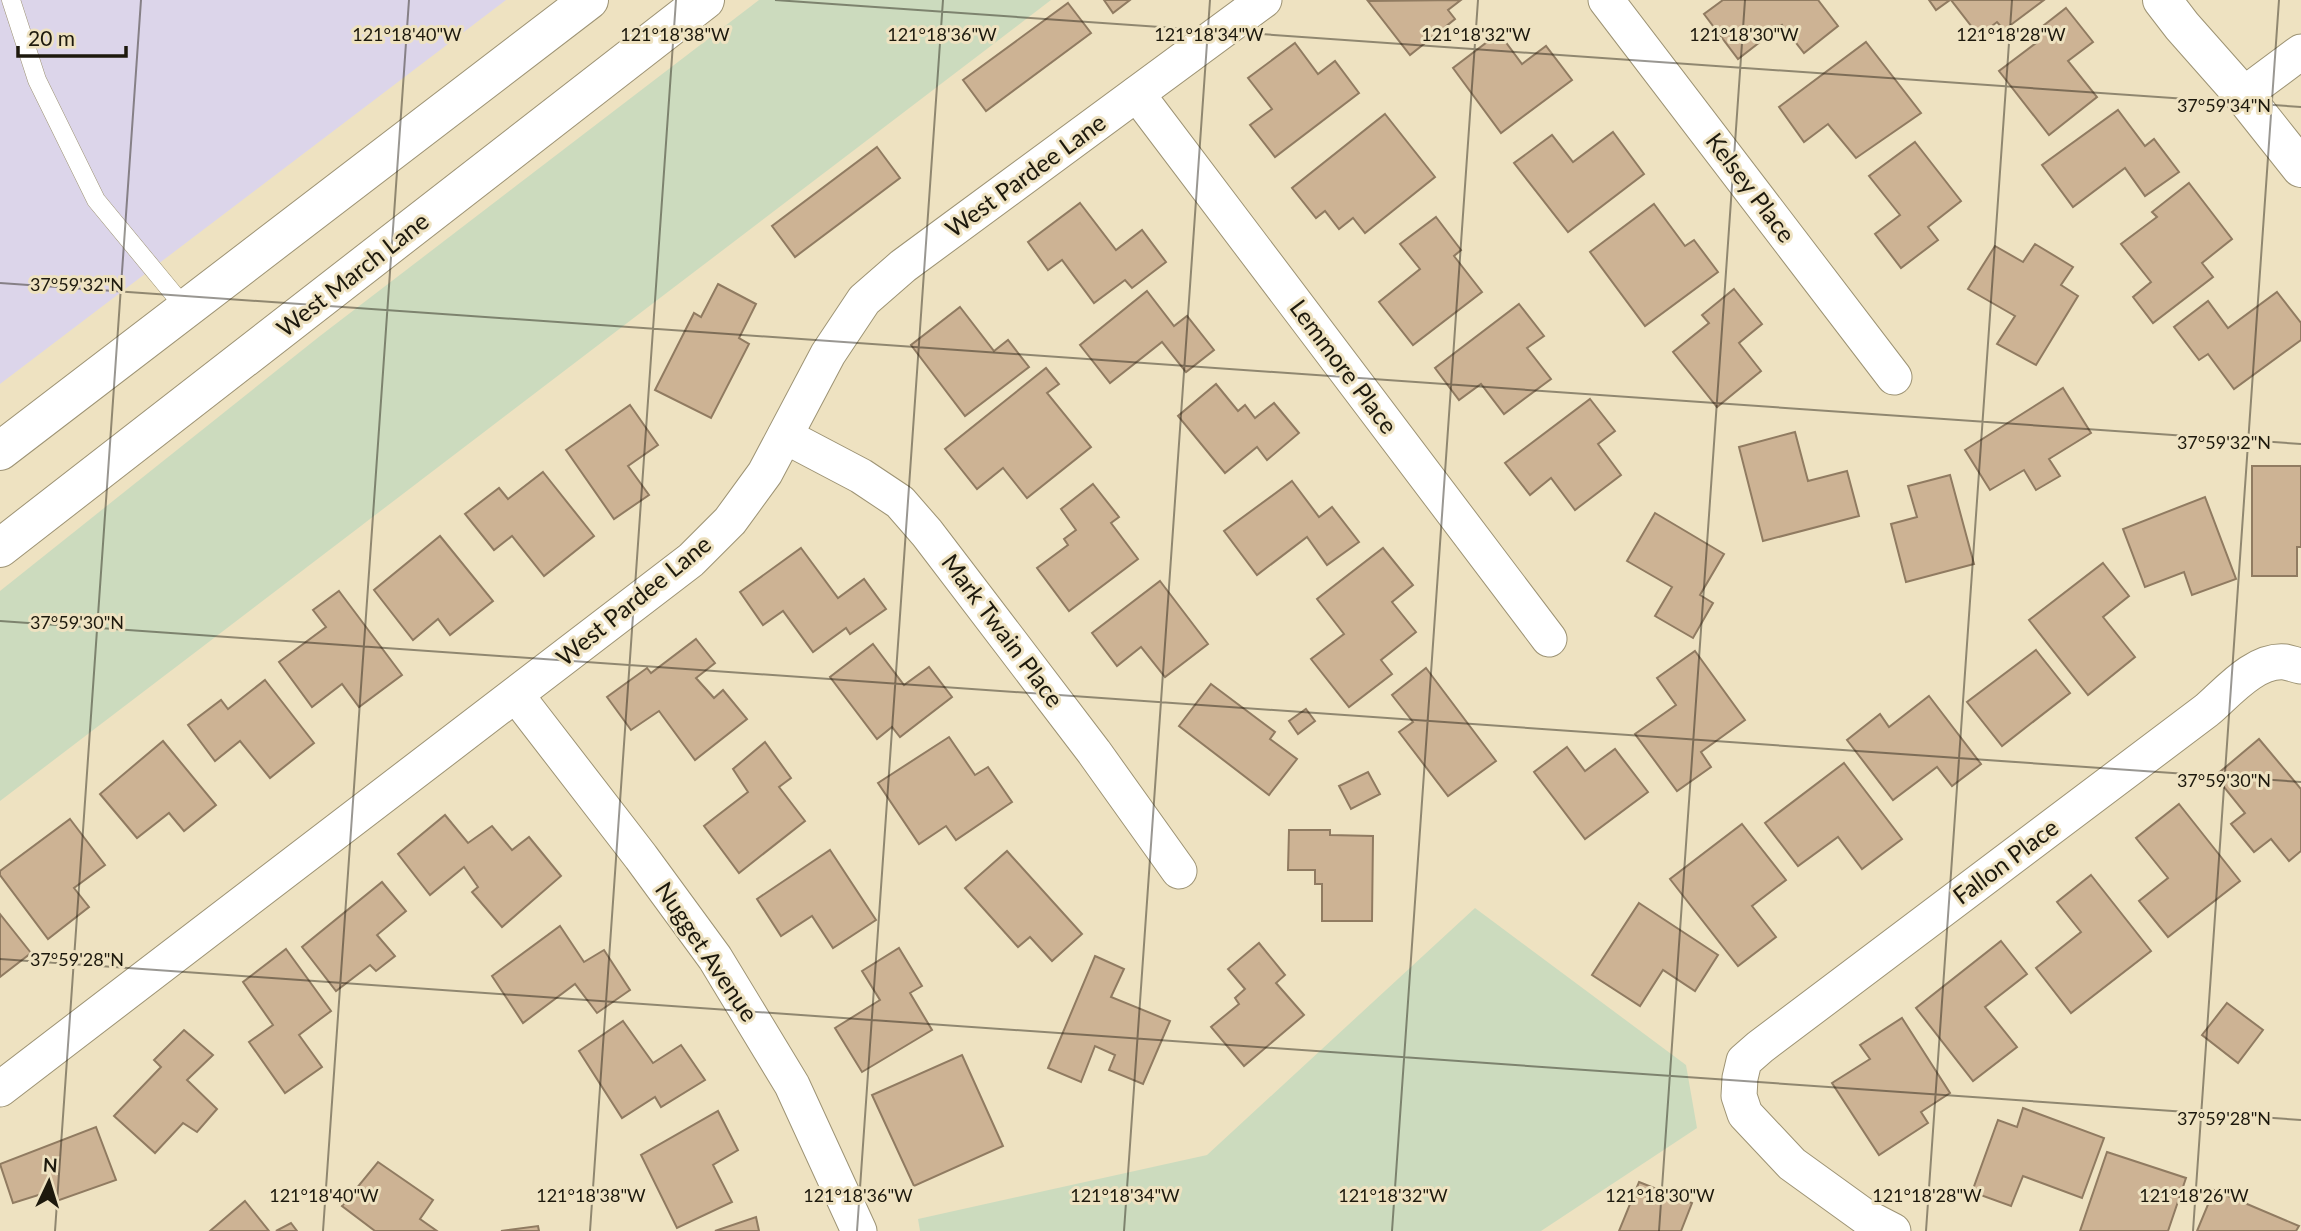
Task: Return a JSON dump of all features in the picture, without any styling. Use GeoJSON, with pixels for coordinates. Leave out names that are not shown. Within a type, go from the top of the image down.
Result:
{"type":"FeatureCollection","features":[{"type":"Feature","properties":{"kind":"main road"},"geometry":{"type":"LineString","coordinates":[[0,451],[589,0]]}},
{"type":"Feature","properties":{"kind":"main road","name":"West March Lane"},"geometry":{"type":"LineString","coordinates":[[0,548],[705,0]]}},
{"type":"Feature","properties":{"kind":"main road"},"geometry":{"type":"LineString","coordinates":[[2162,0],[2301,168]]}},
{"type":"Feature","properties":{"kind":"street","name":"West Pardee Lane"},"geometry":{"type":"LineString","coordinates":[[0,1089],[691,560],[730,521],[765,473],[828,354],[864,300],[903,266],[1264,0]]}},
{"type":"Feature","properties":{"kind":"street","name":"Kelsey Place"},"geometry":{"type":"LineString","coordinates":[[1606,0],[1894,377]]}},
{"type":"Feature","properties":{"kind":"street"},"geometry":{"type":"LineString","coordinates":[[2242,94],[2301,52]]}},
{"type":"Feature","properties":{"kind":"street","name":"Lemmore Place"},"geometry":{"type":"LineString","coordinates":[[1137,94],[1549,639]]}},
{"type":"Feature","properties":{"kind":"street","name":"Mark Twain Place"},"geometry":{"type":"LineString","coordinates":[[785,436],[861,476],[900,502],[927,533],[1094,752],[1179,871]]}},
{"type":"Feature","properties":{"kind":"street","name":"Fallon Place"},"geometry":{"type":"LineString","coordinates":[[1893,1231],[1864,1216],[1792,1164],[1745,1114],[1739,1096],[1744,1062],[1760,1047],[2207,710],[2252,671],[2273,663],[2293,664]]}},
{"type":"Feature","properties":{"kind":"street","name":"Nugget Avenue"},"geometry":{"type":"LineString","coordinates":[[516,695],[715,958],[792,1085],[859,1231]]}},
{"type":"Feature","properties":{"kind":"lane"},"geometry":{"type":"LineString","coordinates":[[11,0],[37,80],[96,200],[186,309]]}},
{"type":"Feature","properties":{"kind":"shaded area"},"geometry":{"type":"Polygon","coordinates":[[[0,0],[506,0],[0,384],[0,0]]]}},
{"type":"Feature","properties":{"kind":"green space"},"geometry":{"type":"Polygon","coordinates":[[[759,0],[1051,0],[0,801],[0,591],[320,336],[759,0]]]}},
{"type":"Feature","properties":{"kind":"green space"},"geometry":{"type":"Polygon","coordinates":[[[1475,908],[1686,1065],[1697,1128],[1541,1231],[920,1231],[918,1219],[1207,1155],[1475,908]]]}},
{"type":"Feature","properties":{"kind":"building"},"geometry":{"type":"Polygon","coordinates":[[[1104,0],[1130,0],[1113,13],[1104,0]]]}},
{"type":"Feature","properties":{"kind":"building"},"geometry":{"type":"Polygon","coordinates":[[[1461,0],[1448,10],[1455,19],[1410,55],[1368,1],[1461,0]]]}},
{"type":"Feature","properties":{"kind":"building"},"geometry":{"type":"Polygon","coordinates":[[[1723,0],[1818,0],[1838,26],[1804,53],[1782,25],[1738,59],[1704,14],[1723,0]]]}},
{"type":"Feature","properties":{"kind":"building"},"geometry":{"type":"Polygon","coordinates":[[[1929,0],[1950,0],[1936,10],[1929,0]]]}},
{"type":"Feature","properties":{"kind":"building"},"geometry":{"type":"Polygon","coordinates":[[[1951,0],[2044,0],[2004,30],[1997,22],[1979,36],[1951,0]]]}},
{"type":"Feature","properties":{"kind":"building"},"geometry":{"type":"Polygon","coordinates":[[[1068,3],[1091,33],[986,111],[963,80],[1068,3]]]}},
{"type":"Feature","properties":{"kind":"building"},"geometry":{"type":"Polygon","coordinates":[[[2066,8],[2093,42],[2068,61],[2097,97],[2049,135],[1999,71],[2036,43],[2030,36],[2066,8]]]}},
{"type":"Feature","properties":{"kind":"building"},"geometry":{"type":"Polygon","coordinates":[[[1499,33],[1522,64],[1546,46],[1572,80],[1501,133],[1453,68],[1499,33]]]}},
{"type":"Feature","properties":{"kind":"building"},"geometry":{"type":"Polygon","coordinates":[[[1866,42],[1921,113],[1856,158],[1828,124],[1804,142],[1779,107],[1866,42]]]}},
{"type":"Feature","properties":{"kind":"building"},"geometry":{"type":"Polygon","coordinates":[[[1295,43],[1318,74],[1335,61],[1359,93],[1275,157],[1250,125],[1272,109],[1248,78],[1295,43]]]}},
{"type":"Feature","properties":{"kind":"building"},"geometry":{"type":"Polygon","coordinates":[[[2118,110],[2145,146],[2154,139],[2179,172],[2145,196],[2125,168],[2073,207],[2042,165],[2118,110]]]}},
{"type":"Feature","properties":{"kind":"building"},"geometry":{"type":"Polygon","coordinates":[[[1385,114],[1435,177],[1365,233],[1353,218],[1339,229],[1325,211],[1316,218],[1292,188],[1385,114]]]}},
{"type":"Feature","properties":{"kind":"building"},"geometry":{"type":"Polygon","coordinates":[[[1613,132],[1644,174],[1568,232],[1514,163],[1552,135],[1573,162],[1613,132]]]}},
{"type":"Feature","properties":{"kind":"building"},"geometry":{"type":"Polygon","coordinates":[[[1915,142],[1961,201],[1928,227],[1938,240],[1901,268],[1875,234],[1900,215],[1869,176],[1915,142]]]}},
{"type":"Feature","properties":{"kind":"building"},"geometry":{"type":"Polygon","coordinates":[[[877,147],[900,178],[795,257],[772,226],[877,147]]]}},
{"type":"Feature","properties":{"kind":"building"},"geometry":{"type":"Polygon","coordinates":[[[2189,183],[2232,239],[2202,263],[2213,277],[2153,323],[2133,297],[2151,282],[2121,244],[2157,217],[2152,212],[2189,183]]]}},
{"type":"Feature","properties":{"kind":"building"},"geometry":{"type":"Polygon","coordinates":[[[1080,203],[1116,250],[1142,230],[1166,262],[1132,288],[1125,280],[1094,303],[1062,260],[1048,270],[1028,242],[1080,203]]]}},
{"type":"Feature","properties":{"kind":"building"},"geometry":{"type":"Polygon","coordinates":[[[1654,204],[1685,246],[1694,240],[1718,272],[1645,326],[1590,252],[1654,204]]]}},
{"type":"Feature","properties":{"kind":"building"},"geometry":{"type":"Polygon","coordinates":[[[1436,217],[1461,250],[1454,256],[1482,292],[1413,345],[1379,302],[1420,269],[1400,244],[1436,217]]]}},
{"type":"Feature","properties":{"kind":"building"},"geometry":{"type":"Polygon","coordinates":[[[2035,244],[2073,267],[2061,285],[2078,296],[2036,365],[1997,344],[2015,316],[1968,289],[1995,246],[2023,262],[2035,244]]]}},
{"type":"Feature","properties":{"kind":"building"},"geometry":{"type":"Polygon","coordinates":[[[718,284],[756,304],[739,338],[749,344],[711,418],[655,390],[694,313],[701,317],[718,284]]]}},
{"type":"Feature","properties":{"kind":"building"},"geometry":{"type":"Polygon","coordinates":[[[1734,289],[1762,324],[1739,343],[1761,371],[1717,407],[1673,352],[1709,323],[1702,315],[1734,289]]]}},
{"type":"Feature","properties":{"kind":"building"},"geometry":{"type":"Polygon","coordinates":[[[1147,291],[1174,326],[1187,316],[1214,350],[1186,372],[1162,342],[1110,383],[1080,345],[1147,291]]]}},
{"type":"Feature","properties":{"kind":"building"},"geometry":{"type":"Polygon","coordinates":[[[2277,292],[2301,323],[2301,340],[2234,389],[2208,354],[2199,360],[2174,327],[2208,301],[2228,328],[2277,292]]]}},
{"type":"Feature","properties":{"kind":"building"},"geometry":{"type":"Polygon","coordinates":[[[1519,304],[1544,336],[1527,348],[1551,379],[1504,414],[1481,384],[1459,400],[1435,368],[1519,304]]]}},
{"type":"Feature","properties":{"kind":"building"},"geometry":{"type":"Polygon","coordinates":[[[960,307],[994,351],[1008,340],[1029,367],[965,416],[911,345],[960,307]]]}},
{"type":"Feature","properties":{"kind":"building"},"geometry":{"type":"Polygon","coordinates":[[[1046,368],[1059,384],[1047,393],[1091,447],[1027,498],[1003,468],[977,489],[945,449],[1046,368]]]}},
{"type":"Feature","properties":{"kind":"building"},"geometry":{"type":"Polygon","coordinates":[[[1216,384],[1238,411],[1245,405],[1255,418],[1274,403],[1299,433],[1267,460],[1257,447],[1225,473],[1178,416],[1216,384]]]}},
{"type":"Feature","properties":{"kind":"building"},"geometry":{"type":"Polygon","coordinates":[[[2063,388],[2091,433],[2049,459],[2060,476],[2036,490],[2024,470],[1990,490],[1965,450],[2063,388]]]}},
{"type":"Feature","properties":{"kind":"building"},"geometry":{"type":"Polygon","coordinates":[[[1590,399],[1615,431],[1598,444],[1621,475],[1575,510],[1551,478],[1530,495],[1505,463],[1590,399]]]}},
{"type":"Feature","properties":{"kind":"building"},"geometry":{"type":"Polygon","coordinates":[[[630,405],[658,445],[628,466],[649,495],[614,519],[566,450],[630,405]]]}},
{"type":"Feature","properties":{"kind":"building"},"geometry":{"type":"Polygon","coordinates":[[[1795,432],[1808,481],[1847,471],[1859,516],[1763,541],[1739,447],[1795,432]]]}},
{"type":"Feature","properties":{"kind":"building"},"geometry":{"type":"Polygon","coordinates":[[[2252,466],[2301,466],[2301,547],[2297,547],[2297,576],[2252,576],[2252,466]]]}},
{"type":"Feature","properties":{"kind":"building"},"geometry":{"type":"Polygon","coordinates":[[[543,472],[594,536],[544,576],[512,536],[494,550],[465,514],[499,488],[508,499],[543,472]]]}},
{"type":"Feature","properties":{"kind":"building"},"geometry":{"type":"Polygon","coordinates":[[[1950,475],[1974,564],[1906,582],[1891,524],[1917,517],[1908,486],[1950,475]]]}},
{"type":"Feature","properties":{"kind":"building"},"geometry":{"type":"Polygon","coordinates":[[[1292,481],[1319,517],[1332,507],[1359,542],[1327,565],[1307,537],[1257,575],[1224,531],[1292,481]]]}},
{"type":"Feature","properties":{"kind":"building"},"geometry":{"type":"Polygon","coordinates":[[[1093,484],[1119,517],[1111,523],[1138,559],[1069,611],[1037,568],[1068,545],[1064,539],[1076,530],[1061,509],[1093,484]]]}},
{"type":"Feature","properties":{"kind":"building"},"geometry":{"type":"Polygon","coordinates":[[[2205,497],[2236,579],[2192,595],[2184,572],[2145,587],[2123,529],[2205,497]]]}},
{"type":"Feature","properties":{"kind":"building"},"geometry":{"type":"Polygon","coordinates":[[[1655,513],[1724,554],[1700,595],[1713,603],[1693,638],[1655,616],[1672,587],[1627,561],[1655,513]]]}},
{"type":"Feature","properties":{"kind":"building"},"geometry":{"type":"Polygon","coordinates":[[[440,536],[493,601],[450,635],[438,619],[413,640],[374,590],[440,536]]]}},
{"type":"Feature","properties":{"kind":"building"},"geometry":{"type":"Polygon","coordinates":[[[801,548],[838,598],[864,579],[886,609],[850,634],[846,628],[813,652],[783,611],[763,625],[740,592],[801,548]]]}},
{"type":"Feature","properties":{"kind":"building"},"geometry":{"type":"Polygon","coordinates":[[[1383,548],[1413,585],[1392,602],[1416,632],[1381,660],[1392,674],[1349,707],[1311,659],[1344,634],[1317,599],[1383,548]]]}},
{"type":"Feature","properties":{"kind":"building"},"geometry":{"type":"Polygon","coordinates":[[[2103,563],[2129,596],[2103,617],[2135,657],[2088,695],[2029,620],[2103,563]]]}},
{"type":"Feature","properties":{"kind":"building"},"geometry":{"type":"Polygon","coordinates":[[[1160,581],[1208,644],[1165,677],[1141,647],[1117,666],[1092,633],[1160,581]]]}},
{"type":"Feature","properties":{"kind":"building"},"geometry":{"type":"Polygon","coordinates":[[[339,591],[402,675],[359,707],[342,684],[312,707],[279,662],[326,627],[313,610],[339,591]]]}},
{"type":"Feature","properties":{"kind":"building"},"geometry":{"type":"Polygon","coordinates":[[[696,639],[715,663],[696,678],[714,698],[723,690],[747,719],[695,760],[659,711],[631,730],[607,697],[647,668],[651,673],[696,639]]]}},
{"type":"Feature","properties":{"kind":"building"},"geometry":{"type":"Polygon","coordinates":[[[873,644],[904,685],[929,667],[952,697],[900,737],[892,727],[877,739],[830,677],[873,644]]]}},
{"type":"Feature","properties":{"kind":"building"},"geometry":{"type":"Polygon","coordinates":[[[2036,650],[2070,693],[2002,746],[1967,702],[2036,650]]]}},
{"type":"Feature","properties":{"kind":"building"},"geometry":{"type":"Polygon","coordinates":[[[1695,651],[1745,720],[1701,752],[1711,767],[1677,791],[1635,734],[1676,705],[1657,678],[1695,651]]]}},
{"type":"Feature","properties":{"kind":"building"},"geometry":{"type":"Polygon","coordinates":[[[1426,668],[1496,761],[1448,796],[1399,732],[1413,722],[1392,695],[1426,668]]]}},
{"type":"Feature","properties":{"kind":"building"},"geometry":{"type":"Polygon","coordinates":[[[265,680],[314,743],[270,778],[240,741],[215,761],[188,725],[221,700],[228,709],[265,680]]]}},
{"type":"Feature","properties":{"kind":"building"},"geometry":{"type":"Polygon","coordinates":[[[1211,684],[1275,732],[1270,739],[1297,759],[1269,795],[1179,726],[1211,684]]]}},
{"type":"Feature","properties":{"kind":"building"},"geometry":{"type":"Polygon","coordinates":[[[1929,696],[1981,764],[1952,786],[1937,767],[1893,800],[1847,740],[1880,714],[1889,727],[1929,696]]]}},
{"type":"Feature","properties":{"kind":"building"},"geometry":{"type":"Polygon","coordinates":[[[1306,709],[1315,721],[1298,734],[1289,721],[1306,709]]]}},
{"type":"Feature","properties":{"kind":"building"},"geometry":{"type":"Polygon","coordinates":[[[949,737],[975,775],[988,767],[1012,802],[956,840],[946,826],[919,844],[878,783],[949,737]]]}},
{"type":"Feature","properties":{"kind":"building"},"geometry":{"type":"Polygon","coordinates":[[[2259,739],[2301,789],[2301,851],[2289,861],[2271,839],[2254,852],[2231,824],[2245,813],[2215,776],[2259,739]]]}},
{"type":"Feature","properties":{"kind":"building"},"geometry":{"type":"Polygon","coordinates":[[[163,741],[216,805],[184,831],[169,813],[137,838],[100,794],[163,741]]]}},
{"type":"Feature","properties":{"kind":"building"},"geometry":{"type":"Polygon","coordinates":[[[765,742],[791,778],[779,787],[805,821],[739,873],[704,826],[748,792],[733,769],[765,742]]]}},
{"type":"Feature","properties":{"kind":"building"},"geometry":{"type":"Polygon","coordinates":[[[1567,747],[1585,771],[1615,749],[1648,792],[1585,839],[1534,772],[1567,747]]]}},
{"type":"Feature","properties":{"kind":"building"},"geometry":{"type":"Polygon","coordinates":[[[1844,763],[1902,839],[1862,869],[1838,837],[1798,866],[1765,823],[1844,763]]]}},
{"type":"Feature","properties":{"kind":"building"},"geometry":{"type":"Polygon","coordinates":[[[1368,772],[1380,794],[1351,809],[1339,786],[1368,772]]]}},
{"type":"Feature","properties":{"kind":"building"},"geometry":{"type":"Polygon","coordinates":[[[2179,804],[2240,881],[2168,937],[2139,901],[2168,878],[2136,838],[2179,804]]]}},
{"type":"Feature","properties":{"kind":"building"},"geometry":{"type":"Polygon","coordinates":[[[445,815],[468,843],[492,826],[512,850],[529,837],[561,876],[502,927],[472,892],[478,887],[464,867],[430,895],[398,854],[445,815]]]}},
{"type":"Feature","properties":{"kind":"building"},"geometry":{"type":"Polygon","coordinates":[[[70,819],[105,865],[74,888],[89,907],[48,939],[0,875],[0,871],[70,819]]]}},
{"type":"Feature","properties":{"kind":"building"},"geometry":{"type":"Polygon","coordinates":[[[1742,824],[1786,880],[1752,906],[1776,937],[1738,966],[1670,879],[1742,824]]]}},
{"type":"Feature","properties":{"kind":"building"},"geometry":{"type":"Polygon","coordinates":[[[1289,830],[1330,830],[1330,835],[1373,836],[1372,921],[1322,921],[1322,884],[1315,884],[1315,870],[1288,870],[1289,830]]]}},
{"type":"Feature","properties":{"kind":"building"},"geometry":{"type":"Polygon","coordinates":[[[830,850],[876,920],[833,948],[812,916],[781,936],[757,899],[830,850]]]}},
{"type":"Feature","properties":{"kind":"building"},"geometry":{"type":"Polygon","coordinates":[[[1007,851],[1082,934],[1052,961],[1030,937],[1018,947],[965,888],[1007,851]]]}},
{"type":"Feature","properties":{"kind":"building"},"geometry":{"type":"Polygon","coordinates":[[[2091,875],[2151,951],[2071,1013],[2036,968],[2081,932],[2057,902],[2091,875]]]}},
{"type":"Feature","properties":{"kind":"building"},"geometry":{"type":"Polygon","coordinates":[[[382,882],[406,911],[377,935],[395,956],[376,971],[370,965],[336,991],[302,947],[382,882]]]}},
{"type":"Feature","properties":{"kind":"building"},"geometry":{"type":"Polygon","coordinates":[[[1639,903],[1718,955],[1695,991],[1663,970],[1640,1006],[1592,975],[1639,903]]]}},
{"type":"Feature","properties":{"kind":"building"},"geometry":{"type":"Polygon","coordinates":[[[0,914],[31,953],[0,977],[0,914]]]}},
{"type":"Feature","properties":{"kind":"building"},"geometry":{"type":"Polygon","coordinates":[[[560,926],[584,962],[604,950],[630,990],[597,1013],[575,984],[523,1023],[492,976],[560,926]]]}},
{"type":"Feature","properties":{"kind":"building"},"geometry":{"type":"Polygon","coordinates":[[[2001,941],[2027,974],[1985,1007],[2017,1047],[1973,1081],[1916,1008],[2001,941]]]}},
{"type":"Feature","properties":{"kind":"building"},"geometry":{"type":"Polygon","coordinates":[[[1259,943],[1285,975],[1276,983],[1304,1015],[1244,1066],[1211,1027],[1239,1004],[1235,998],[1245,989],[1228,969],[1259,943]]]}},
{"type":"Feature","properties":{"kind":"building"},"geometry":{"type":"Polygon","coordinates":[[[899,948],[922,986],[910,993],[932,1030],[862,1072],[835,1028],[880,1000],[862,971],[899,948]]]}},
{"type":"Feature","properties":{"kind":"building"},"geometry":{"type":"Polygon","coordinates":[[[286,949],[331,1011],[299,1035],[322,1067],[285,1093],[249,1042],[273,1025],[243,982],[286,949]]]}},
{"type":"Feature","properties":{"kind":"building"},"geometry":{"type":"Polygon","coordinates":[[[1095,956],[1124,969],[1111,997],[1170,1021],[1143,1084],[1109,1070],[1115,1055],[1095,1046],[1081,1082],[1048,1068],[1095,956]]]}},
{"type":"Feature","properties":{"kind":"building"},"geometry":{"type":"Polygon","coordinates":[[[2227,1003],[2263,1030],[2238,1063],[2202,1035],[2227,1003]]]}},
{"type":"Feature","properties":{"kind":"building"},"geometry":{"type":"Polygon","coordinates":[[[1902,1018],[1950,1093],[1921,1112],[1928,1123],[1879,1155],[1832,1083],[1870,1059],[1860,1045],[1902,1018]]]}},
{"type":"Feature","properties":{"kind":"building"},"geometry":{"type":"Polygon","coordinates":[[[623,1021],[653,1063],[681,1045],[705,1080],[661,1107],[655,1097],[622,1118],[579,1051],[623,1021]]]}},
{"type":"Feature","properties":{"kind":"building"},"geometry":{"type":"Polygon","coordinates":[[[184,1030],[213,1055],[187,1080],[217,1109],[197,1132],[183,1123],[155,1153],[114,1116],[161,1067],[154,1060],[184,1030]]]}},
{"type":"Feature","properties":{"kind":"building"},"geometry":{"type":"Polygon","coordinates":[[[962,1055],[1003,1146],[914,1186],[872,1095],[962,1055]]]}},
{"type":"Feature","properties":{"kind":"building"},"geometry":{"type":"Polygon","coordinates":[[[2023,1108],[2104,1138],[2082,1198],[2023,1176],[2011,1206],[1972,1192],[1998,1120],[2017,1127],[2023,1108]]]}},
{"type":"Feature","properties":{"kind":"building"},"geometry":{"type":"Polygon","coordinates":[[[718,1111],[738,1150],[713,1165],[732,1202],[677,1228],[641,1155],[718,1111]]]}},
{"type":"Feature","properties":{"kind":"building"},"geometry":{"type":"Polygon","coordinates":[[[96,1127],[116,1180],[51,1203],[48,1192],[13,1203],[0,1164],[96,1127]]]}},
{"type":"Feature","properties":{"kind":"building"},"geometry":{"type":"Polygon","coordinates":[[[2107,1152],[2186,1178],[2168,1231],[2080,1231],[2107,1152]]]}},
{"type":"Feature","properties":{"kind":"building"},"geometry":{"type":"Polygon","coordinates":[[[378,1162],[433,1200],[420,1219],[437,1231],[375,1231],[342,1206],[378,1162]]]}},
{"type":"Feature","properties":{"kind":"building"},"geometry":{"type":"Polygon","coordinates":[[[1639,1182],[1692,1203],[1681,1231],[1619,1231],[1639,1182]]]}},
{"type":"Feature","properties":{"kind":"building"},"geometry":{"type":"Polygon","coordinates":[[[2214,1190],[2299,1226],[2296,1231],[2197,1231],[2214,1190]]]}},
{"type":"Feature","properties":{"kind":"building"},"geometry":{"type":"Polygon","coordinates":[[[245,1201],[269,1231],[210,1231],[245,1201]]]}},
{"type":"Feature","properties":{"kind":"building"},"geometry":{"type":"Polygon","coordinates":[[[756,1217],[759,1231],[715,1231],[756,1217]]]}},
{"type":"Feature","properties":{"kind":"building"},"geometry":{"type":"Polygon","coordinates":[[[291,1223],[297,1231],[276,1231],[291,1223]]]}},
{"type":"Feature","properties":{"kind":"building"},"geometry":{"type":"Polygon","coordinates":[[[538,1226],[539,1231],[501,1231],[538,1226]]]}}]}
